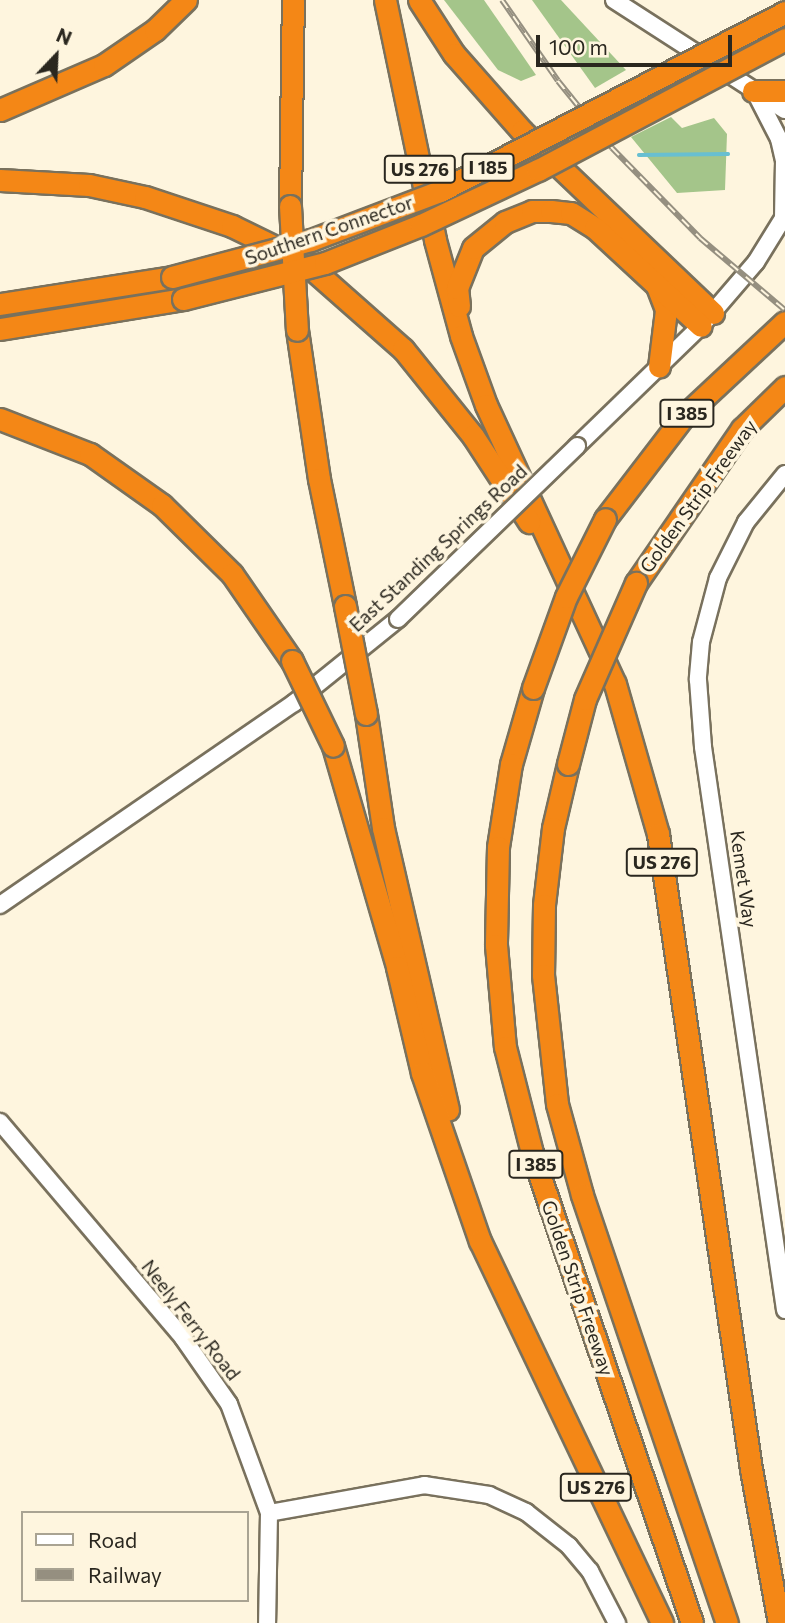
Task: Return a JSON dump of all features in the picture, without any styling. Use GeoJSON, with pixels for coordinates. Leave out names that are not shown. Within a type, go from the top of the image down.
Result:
{"type":"FeatureCollection","features":[{"type":"Feature","properties":{"kind":"highway"},"geometry":{"type":"LineString","coordinates":[[0,110],[104,65],[155,30],[186,0]]}},
{"type":"Feature","properties":{"kind":"highway","name":"US 276"},"geometry":{"type":"LineString","coordinates":[[293,0],[290,206],[297,330],[319,479],[366,714],[383,828],[480,1241],[662,1623]]}},
{"type":"Feature","properties":{"kind":"highway","name":"US 276"},"geometry":{"type":"LineString","coordinates":[[385,0],[435,240],[461,336],[486,405],[615,684],[657,834],[751,1469],[779,1623]]}},
{"type":"Feature","properties":{"kind":"highway"},"geometry":{"type":"LineString","coordinates":[[419,0],[454,54],[522,131],[707,319]]}},
{"type":"Feature","properties":{"kind":"highway","name":"Southern Connector"},"geometry":{"type":"LineString","coordinates":[[0,304],[172,277],[311,240],[440,191],[785,12]]}},
{"type":"Feature","properties":{"kind":"highway","name":"Southern Connector"},"geometry":{"type":"LineString","coordinates":[[0,329],[183,299],[325,263],[421,225],[538,170],[785,39]]}},
{"type":"Feature","properties":{"kind":"highway"},"geometry":{"type":"LineString","coordinates":[[0,102],[44,91]]}},
{"type":"Feature","properties":{"kind":"highway"},"geometry":{"type":"LineString","coordinates":[[753,91],[785,91]]}},
{"type":"Feature","properties":{"kind":"highway"},"geometry":{"type":"LineString","coordinates":[[0,180],[78,184],[145,197],[232,226],[302,261],[403,349],[472,436],[565,576]]}},
{"type":"Feature","properties":{"kind":"highway"},"geometry":{"type":"LineString","coordinates":[[461,336],[457,288],[473,248],[505,222],[532,211],[571,213],[595,228],[656,284],[707,319]]}},
{"type":"Feature","properties":{"kind":"highway"},"geometry":{"type":"LineString","coordinates":[[656,284],[666,310],[659,367]]}},
{"type":"Feature","properties":{"kind":"highway","name":"Golden Strip Freeway"},"geometry":{"type":"LineString","coordinates":[[692,1623],[531,1153],[505,1047],[496,945],[498,848],[511,764],[533,688],[566,597],[606,520],[683,417],[785,322]]}},
{"type":"Feature","properties":{"kind":"highway","name":"Golden Strip Freeway"},"geometry":{"type":"LineString","coordinates":[[727,1623],[582,1195],[557,1104],[543,975],[544,905],[553,828],[585,699],[636,583],[742,429],[785,387]]}},
{"type":"Feature","properties":{"kind":"highway"},"geometry":{"type":"LineString","coordinates":[[0,419],[90,454],[162,505],[232,574],[292,661],[333,746],[400,980],[422,1073],[480,1241]]}},
{"type":"Feature","properties":{"kind":"highway"},"geometry":{"type":"LineString","coordinates":[[0,433],[55,453],[110,481],[203,546]]}},
{"type":"Feature","properties":{"kind":"street"},"geometry":{"type":"LineString","coordinates":[[614,0],[785,110]]}},
{"type":"Feature","properties":{"kind":"street"},"geometry":{"type":"LineString","coordinates":[[753,91],[763,104],[784,161],[784,217]]}},
{"type":"Feature","properties":{"kind":"street","name":"East Standing Springs Road"},"geometry":{"type":"LineString","coordinates":[[0,905],[294,703],[398,619],[707,319],[751,269],[784,217]]}},
{"type":"Feature","properties":{"kind":"street","name":"Kemet Way"},"geometry":{"type":"LineString","coordinates":[[785,474],[746,522],[722,567],[707,612],[698,680],[703,747],[785,1310]]}},
{"type":"Feature","properties":{"kind":"street","name":"Neely Ferry Road"},"geometry":{"type":"LineString","coordinates":[[0,1122],[209,1372],[247,1443],[269,1513],[267,1623]]}},
{"type":"Feature","properties":{"kind":"street"},"geometry":{"type":"LineString","coordinates":[[269,1513],[424,1485],[489,1495],[542,1522],[569,1545],[590,1571],[617,1623]]}},
{"type":"Feature","properties":{"kind":"green space"},"geometry":{"type":"Polygon","coordinates":[[[444,0],[484,0],[536,75],[521,81],[498,70],[444,0]]]}},
{"type":"Feature","properties":{"kind":"green space"},"geometry":{"type":"Polygon","coordinates":[[[532,0],[561,0],[626,70],[595,88],[532,0]]]}},
{"type":"Feature","properties":{"kind":"green space"},"geometry":{"type":"Polygon","coordinates":[[[671,117],[682,128],[714,118],[727,134],[725,190],[677,193],[631,137],[671,117]]]}},
{"type":"Feature","properties":{"kind":"waterway"},"geometry":{"type":"LineString","coordinates":[[639,155],[728,154]]}},
{"type":"Feature","properties":{"kind":"railway"},"geometry":{"type":"LineString","coordinates":[[502,0],[558,81],[612,148],[700,238],[785,310]]}}]}
